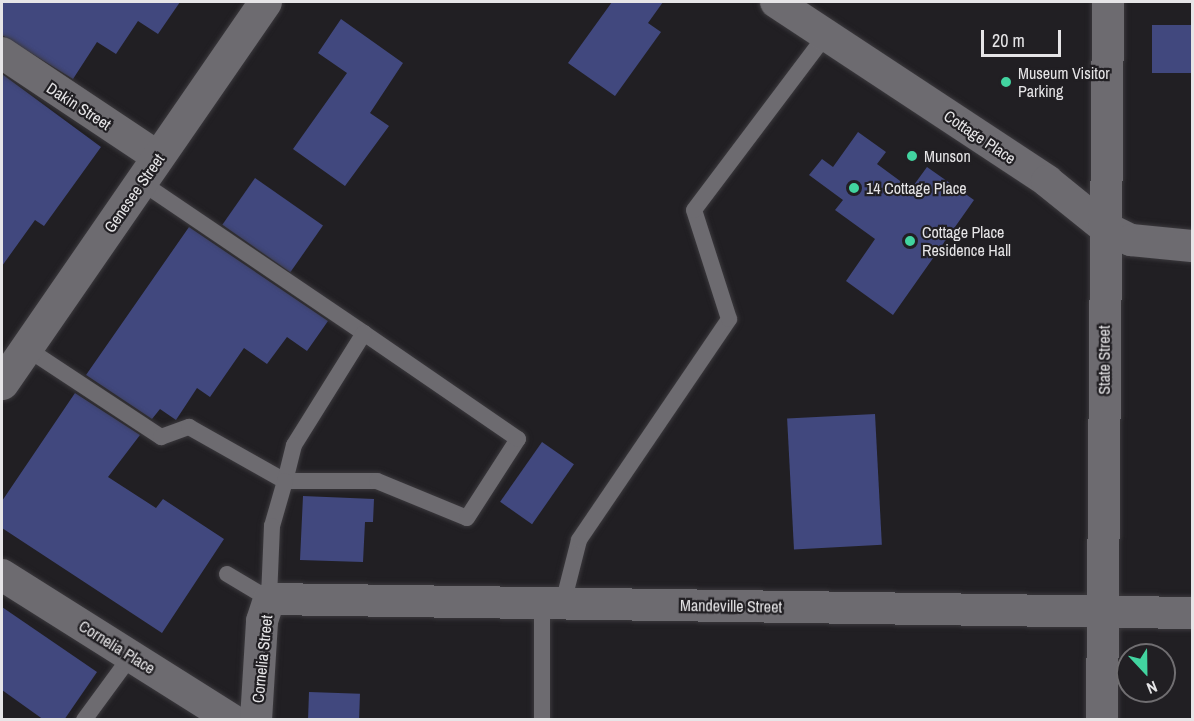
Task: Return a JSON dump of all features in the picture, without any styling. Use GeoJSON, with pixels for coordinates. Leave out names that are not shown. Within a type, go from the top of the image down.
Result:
{"type":"FeatureCollection","features":[{"type":"Feature","properties":{"kind":"main road","name":"Genesee Street"},"geometry":{"type":"LineString","coordinates":[[2,383],[265,2]]}},
{"type":"Feature","properties":{"kind":"street","name":"Cottage Place"},"geometry":{"type":"LineString","coordinates":[[776,2],[1047,181],[1104,227],[1131,240],[1192,246]]}},
{"type":"Feature","properties":{"kind":"street","name":"State Street"},"geometry":{"type":"LineString","coordinates":[[1102,720],[1104,227],[1108,2]]}},
{"type":"Feature","properties":{"kind":"street","name":"Dakin Street"},"geometry":{"type":"LineString","coordinates":[[2,53],[149,170]]}},
{"type":"Feature","properties":{"kind":"street","name":"Cornelia Place"},"geometry":{"type":"LineString","coordinates":[[2,575],[232,720]]}},
{"type":"Feature","properties":{"kind":"street","name":"Mandeville Street"},"geometry":{"type":"LineString","coordinates":[[269,599],[1192,613]]}},
{"type":"Feature","properties":{"kind":"street","name":"Cornelia Street"},"geometry":{"type":"LineString","coordinates":[[256,720],[262,621],[269,599]]}},
{"type":"Feature","properties":{"kind":"lane"},"geometry":{"type":"LineString","coordinates":[[542,720],[552,603],[579,540],[729,319],[694,210],[826,35]]}},
{"type":"Feature","properties":{"kind":"lane"},"geometry":{"type":"LineString","coordinates":[[26,348],[161,437],[189,427],[285,481],[377,481],[467,518],[518,439],[364,333],[149,170]]}},
{"type":"Feature","properties":{"kind":"lane"},"geometry":{"type":"LineString","coordinates":[[227,574],[269,599],[273,526],[294,445],[364,333]]}},
{"type":"Feature","properties":{"kind":"lane"},"geometry":{"type":"LineString","coordinates":[[84,720],[131,656]]}},
{"type":"Feature","properties":{"kind":"building"},"geometry":{"type":"Polygon","coordinates":[[[2,2],[180,2],[158,34],[138,21],[116,54],[97,42],[73,79],[2,35],[2,2]]]}},
{"type":"Feature","properties":{"kind":"building"},"geometry":{"type":"Polygon","coordinates":[[[612,2],[663,2],[648,23],[661,32],[615,96],[568,63],[612,2]]]}},
{"type":"Feature","properties":{"kind":"building"},"geometry":{"type":"Polygon","coordinates":[[[341,19],[403,63],[370,113],[389,126],[345,186],[293,149],[347,73],[318,53],[341,19]]]}},
{"type":"Feature","properties":{"kind":"building"},"geometry":{"type":"Polygon","coordinates":[[[1152,25],[1192,25],[1192,73],[1152,73],[1152,25]]]}},
{"type":"Feature","properties":{"kind":"building"},"geometry":{"type":"Polygon","coordinates":[[[2,74],[101,147],[44,226],[35,220],[2,266],[2,74]]]}},
{"type":"Feature","properties":{"kind":"building","name":"Cottage Place Residence Hall"},"geometry":{"type":"Polygon","coordinates":[[[858,132],[886,152],[877,164],[911,189],[927,167],[974,200],[893,315],[846,281],[875,239],[835,210],[843,200],[809,175],[822,159],[833,167],[858,132]]]}},
{"type":"Feature","properties":{"kind":"building"},"geometry":{"type":"Polygon","coordinates":[[[255,178],[323,226],[290,272],[222,225],[255,178]]]}},
{"type":"Feature","properties":{"kind":"building"},"geometry":{"type":"Polygon","coordinates":[[[189,227],[328,321],[307,351],[287,337],[267,364],[244,348],[210,397],[197,388],[176,420],[160,409],[152,419],[86,375],[189,227]]]}},
{"type":"Feature","properties":{"kind":"building"},"geometry":{"type":"Polygon","coordinates":[[[75,393],[140,435],[108,477],[156,508],[163,499],[224,539],[162,633],[2,528],[2,501],[75,393]]]}},
{"type":"Feature","properties":{"kind":"building"},"geometry":{"type":"Polygon","coordinates":[[[875,414],[882,545],[794,549],[787,419],[875,414]]]}},
{"type":"Feature","properties":{"kind":"building"},"geometry":{"type":"Polygon","coordinates":[[[542,442],[574,464],[532,524],[500,502],[542,442]]]}},
{"type":"Feature","properties":{"kind":"building"},"geometry":{"type":"Polygon","coordinates":[[[303,496],[374,499],[373,522],[365,522],[363,562],[300,560],[303,496]]]}},
{"type":"Feature","properties":{"kind":"building"},"geometry":{"type":"Polygon","coordinates":[[[2,607],[97,672],[64,720],[44,720],[2,690],[2,607]]]}},
{"type":"Feature","properties":{"kind":"building"},"geometry":{"type":"Polygon","coordinates":[[[309,692],[360,694],[359,720],[308,720],[309,692]]]}},
{"type":"Feature","properties":{"kind":"place","name":"Museum Visitor Parking"},"geometry":{"type":"Point","coordinates":[1006,82]}},
{"type":"Feature","properties":{"kind":"place","name":"Munson"},"geometry":{"type":"Point","coordinates":[912,156]}},
{"type":"Feature","properties":{"kind":"place","name":"14 Cottage Place"},"geometry":{"type":"Point","coordinates":[854,188]}},
{"type":"Feature","properties":{"kind":"place","name":"Cottage Place Residence Hall"},"geometry":{"type":"Point","coordinates":[910,241]}}]}
